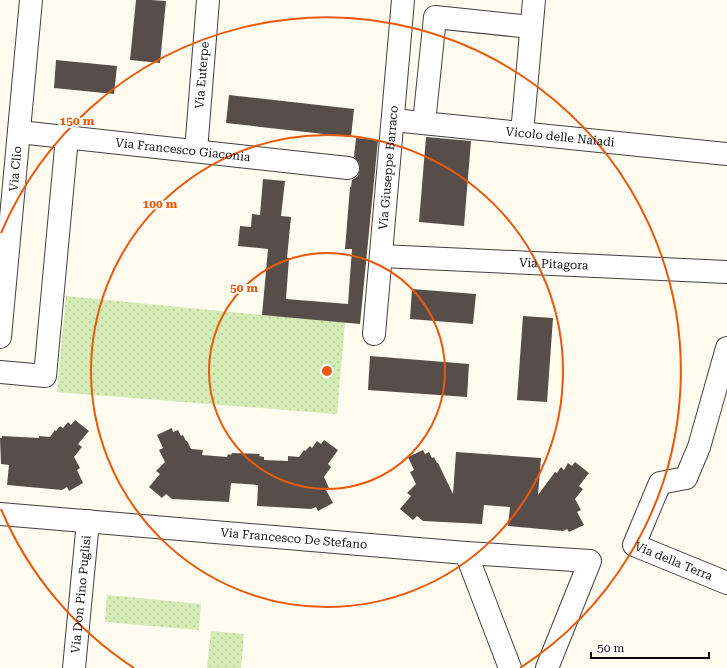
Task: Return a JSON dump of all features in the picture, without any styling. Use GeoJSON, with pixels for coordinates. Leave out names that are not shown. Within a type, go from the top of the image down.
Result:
{"type":"FeatureCollection","features":[{"type":"Feature","properties":{"kind":"street","name":"Via Clio"},"geometry":{"type":"LineString","coordinates":[[0,337],[31,0]]}},
{"type":"Feature","properties":{"kind":"street","name":"Via Euterpe"},"geometry":{"type":"LineString","coordinates":[[196,151],[208,0]]}},
{"type":"Feature","properties":{"kind":"street","name":"Via Giuseppe Barraco"},"geometry":{"type":"LineString","coordinates":[[374,334],[403,0]]}},
{"type":"Feature","properties":{"kind":"street"},"geometry":{"type":"LineString","coordinates":[[522,133],[534,0]]}},
{"type":"Feature","properties":{"kind":"street"},"geometry":{"type":"LineString","coordinates":[[424,123],[435,17],[531,27]]}},
{"type":"Feature","properties":{"kind":"street","name":"Vicolo delle Naiadi"},"geometry":{"type":"LineString","coordinates":[[393,120],[727,154]]}},
{"type":"Feature","properties":{"kind":"street","name":"Via Francesco Giaconia"},"geometry":{"type":"LineString","coordinates":[[19,132],[348,168]]}},
{"type":"Feature","properties":{"kind":"street"},"geometry":{"type":"LineString","coordinates":[[0,372],[45,376],[67,137]]}},
{"type":"Feature","properties":{"kind":"street","name":"Via Pitagora"},"geometry":{"type":"LineString","coordinates":[[381,256],[727,272]]}},
{"type":"Feature","properties":{"kind":"street","name":"Via della Terra"},"geometry":{"type":"LineString","coordinates":[[727,348],[699,447],[686,478],[660,483],[634,545],[727,583]]}},
{"type":"Feature","properties":{"kind":"street","name":"Via Francesco De Stefano"},"geometry":{"type":"LineString","coordinates":[[0,514],[88,520],[466,553],[590,561],[547,668]]}},
{"type":"Feature","properties":{"kind":"street","name":"Via Don Pino Puglisi"},"geometry":{"type":"LineString","coordinates":[[74,668],[88,520]]}},
{"type":"Feature","properties":{"kind":"street"},"geometry":{"type":"LineString","coordinates":[[466,553],[510,668]]}},
{"type":"Feature","properties":{"kind":"green space"},"geometry":{"type":"Polygon","coordinates":[[[66,296],[345,322],[337,414],[57,392],[66,296]]]}},
{"type":"Feature","properties":{"kind":"green space"},"geometry":{"type":"Polygon","coordinates":[[[107,595],[201,604],[199,630],[105,622],[107,595]]]}},
{"type":"Feature","properties":{"kind":"green space"},"geometry":{"type":"Polygon","coordinates":[[[211,631],[244,634],[241,668],[207,668],[211,631]]]}},
{"type":"Feature","properties":{"kind":"building"},"geometry":{"type":"Polygon","coordinates":[[[136,0],[166,1],[160,63],[130,60],[136,0]]]}},
{"type":"Feature","properties":{"kind":"building"},"geometry":{"type":"Polygon","coordinates":[[[56,60],[117,66],[114,94],[54,88],[56,60]]]}},
{"type":"Feature","properties":{"kind":"building"},"geometry":{"type":"Polygon","coordinates":[[[229,95],[354,109],[351,137],[226,123],[229,95]]]}},
{"type":"Feature","properties":{"kind":"building"},"geometry":{"type":"Polygon","coordinates":[[[426,137],[471,141],[464,226],[419,222],[426,137]]]}},
{"type":"Feature","properties":{"kind":"building"},"geometry":{"type":"Polygon","coordinates":[[[356,138],[378,140],[360,324],[262,315],[268,249],[238,246],[240,226],[251,227],[252,214],[260,215],[263,179],[285,181],[281,216],[291,217],[287,258],[289,258],[286,299],[348,304],[352,249],[345,249],[350,187],[352,180],[358,176],[360,169],[359,163],[354,157],[356,138]]]}},
{"type":"Feature","properties":{"kind":"building"},"geometry":{"type":"Polygon","coordinates":[[[412,289],[476,294],[473,324],[410,319],[412,289]]]}},
{"type":"Feature","properties":{"kind":"building"},"geometry":{"type":"Polygon","coordinates":[[[523,316],[553,318],[547,402],[517,400],[523,316]]]}},
{"type":"Feature","properties":{"kind":"building"},"geometry":{"type":"Polygon","coordinates":[[[370,356],[469,364],[467,397],[368,390],[370,356]]]}},
{"type":"Feature","properties":{"kind":"building"},"geometry":{"type":"Polygon","coordinates":[[[75,420],[89,431],[78,444],[82,447],[74,457],[80,468],[77,470],[83,483],[69,491],[67,487],[62,490],[7,485],[9,465],[1,464],[0,438],[2,438],[2,436],[39,438],[39,436],[50,437],[60,426],[63,428],[68,422],[71,425],[75,420]]]}},
{"type":"Feature","properties":{"kind":"building"},"geometry":{"type":"Polygon","coordinates":[[[172,428],[173,432],[178,430],[181,436],[183,435],[191,449],[203,450],[202,455],[227,457],[228,454],[231,455],[232,453],[260,454],[259,456],[264,457],[264,460],[288,461],[288,456],[299,457],[304,450],[305,451],[310,446],[312,448],[317,441],[321,444],[324,440],[338,450],[328,464],[331,467],[324,477],[329,488],[326,490],[333,503],[318,511],[316,507],[311,509],[257,506],[258,485],[231,483],[229,502],[172,499],[166,494],[162,498],[149,487],[160,474],[156,471],[165,462],[159,450],[163,448],[157,435],[172,428]]]}},
{"type":"Feature","properties":{"kind":"building"},"geometry":{"type":"Polygon","coordinates":[[[423,450],[425,454],[429,452],[432,458],[434,457],[453,494],[456,452],[541,458],[538,495],[555,472],[557,473],[561,467],[564,470],[568,463],[572,466],[575,462],[589,473],[579,486],[583,489],[575,499],[581,510],[577,512],[584,525],[569,532],[567,529],[563,531],[508,526],[510,507],[484,505],[482,524],[423,521],[417,516],[413,520],[400,509],[411,496],[407,493],[416,484],[410,472],[414,470],[408,457],[423,450]]]}}]}
